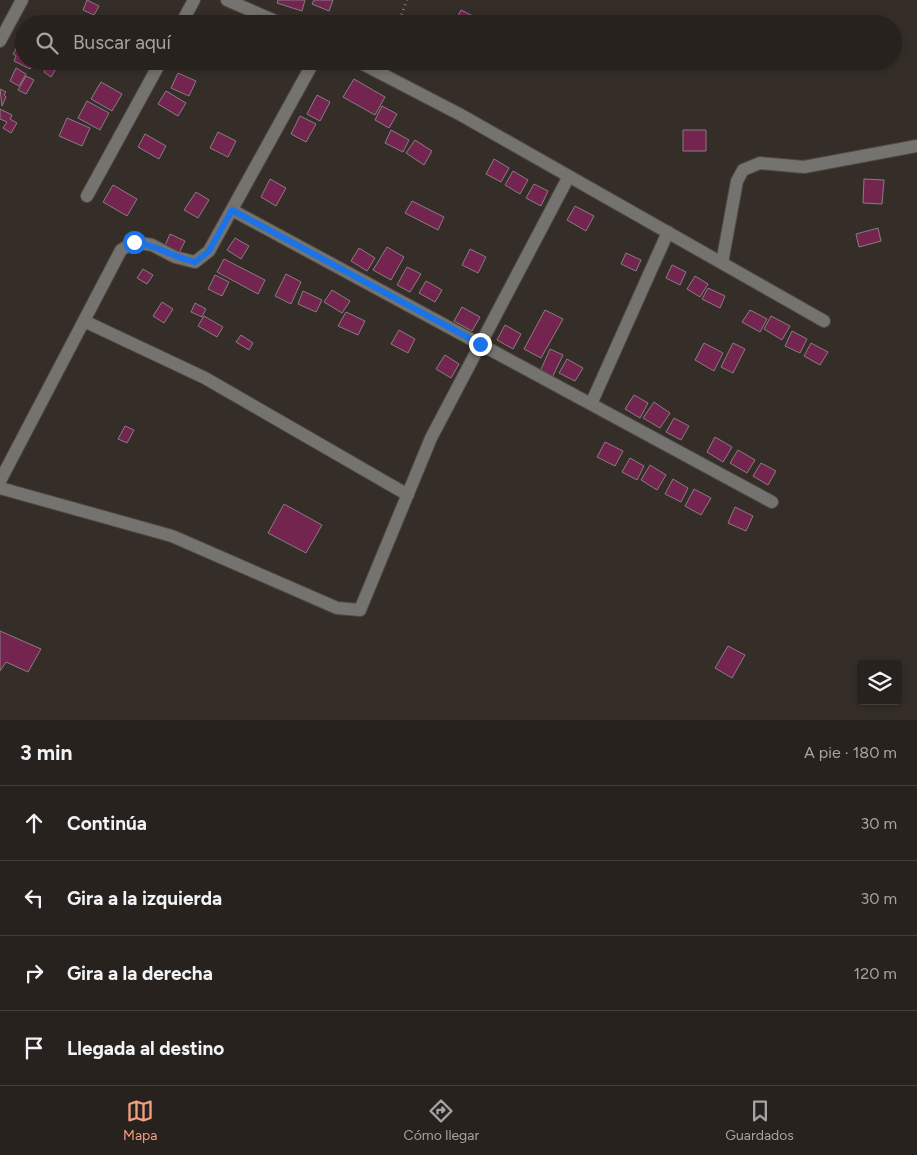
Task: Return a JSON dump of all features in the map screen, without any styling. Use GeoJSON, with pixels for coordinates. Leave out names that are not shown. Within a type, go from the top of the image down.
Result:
{"type":"FeatureCollection","features":[{"type":"Feature","properties":{"kind":"street"},"geometry":{"type":"LineString","coordinates":[[0,41],[22,0]]}},
{"type":"Feature","properties":{"kind":"street"},"geometry":{"type":"LineString","coordinates":[[186,15],[194,0]]}},
{"type":"Feature","properties":{"kind":"street"},"geometry":{"type":"LineString","coordinates":[[227,0],[261,15]]}},
{"type":"Feature","properties":{"kind":"street"},"geometry":{"type":"LineString","coordinates":[[88,196],[156,70]]}},
{"type":"Feature","properties":{"kind":"street"},"geometry":{"type":"LineString","coordinates":[[0,481],[121,250],[134,242],[152,244],[175,257],[195,262],[209,251],[309,70]]}},
{"type":"Feature","properties":{"kind":"street"},"geometry":{"type":"LineString","coordinates":[[374,70],[461,115],[824,321]]}},
{"type":"Feature","properties":{"kind":"street"},"geometry":{"type":"LineString","coordinates":[[722,263],[737,181],[743,170],[760,163],[804,167],[917,146]]}},
{"type":"Feature","properties":{"kind":"street"},"geometry":{"type":"LineString","coordinates":[[0,488],[172,536],[336,608],[360,610],[431,438],[569,176]]}},
{"type":"Feature","properties":{"kind":"street"},"geometry":{"type":"LineString","coordinates":[[232,210],[772,502]]}},
{"type":"Feature","properties":{"kind":"street"},"geometry":{"type":"LineString","coordinates":[[591,404],[668,232]]}},
{"type":"Feature","properties":{"kind":"street"},"geometry":{"type":"LineString","coordinates":[[84,321],[205,378],[408,494]]}},
{"type":"Feature","properties":{"kind":"path"},"geometry":{"type":"LineString","coordinates":[[401,15],[407,0]]}},
{"type":"Feature","properties":{"kind":"building"},"geometry":{"type":"Polygon","coordinates":[[[87,0],[99,6],[94,15],[83,10],[87,0]]]}},
{"type":"Feature","properties":{"kind":"building"},"geometry":{"type":"Polygon","coordinates":[[[278,0],[305,0],[302,11],[277,3],[278,0]]]}},
{"type":"Feature","properties":{"kind":"building"},"geometry":{"type":"Polygon","coordinates":[[[314,0],[333,0],[329,11],[312,4],[314,0]]]}},
{"type":"Feature","properties":{"kind":"building"},"geometry":{"type":"Polygon","coordinates":[[[461,10],[471,15],[458,15],[461,10]]]}},
{"type":"Feature","properties":{"kind":"building"},"geometry":{"type":"Polygon","coordinates":[[[15,70],[26,74],[19,86],[10,81],[15,70]]]}},
{"type":"Feature","properties":{"kind":"building"},"geometry":{"type":"Polygon","coordinates":[[[45,70],[55,70],[51,77],[44,72],[45,70]]]}},
{"type":"Feature","properties":{"kind":"building"},"geometry":{"type":"Polygon","coordinates":[[[178,73],[196,81],[189,96],[171,88],[178,73]]]}},
{"type":"Feature","properties":{"kind":"building"},"geometry":{"type":"Polygon","coordinates":[[[26,76],[34,80],[26,94],[18,90],[26,76]]]}},
{"type":"Feature","properties":{"kind":"building"},"geometry":{"type":"Polygon","coordinates":[[[354,79],[385,97],[375,115],[343,97],[354,79]]]}},
{"type":"Feature","properties":{"kind":"building"},"geometry":{"type":"Polygon","coordinates":[[[101,82],[122,94],[112,111],[91,99],[101,82]]]}},
{"type":"Feature","properties":{"kind":"building"},"geometry":{"type":"Polygon","coordinates":[[[0,89],[6,92],[2,106],[0,89]]]}},
{"type":"Feature","properties":{"kind":"building"},"geometry":{"type":"Polygon","coordinates":[[[166,91],[186,103],[178,116],[158,104],[166,91]]]}},
{"type":"Feature","properties":{"kind":"building"},"geometry":{"type":"Polygon","coordinates":[[[317,95],[330,102],[320,121],[307,114],[317,95]]]}},
{"type":"Feature","properties":{"kind":"building"},"geometry":{"type":"Polygon","coordinates":[[[87,101],[109,113],[100,130],[78,118],[87,101]]]}},
{"type":"Feature","properties":{"kind":"building"},"geometry":{"type":"Polygon","coordinates":[[[382,106],[397,114],[389,128],[375,120],[382,106]]]}},
{"type":"Feature","properties":{"kind":"building"},"geometry":{"type":"Polygon","coordinates":[[[0,109],[12,115],[10,119],[17,123],[11,133],[3,128],[7,122],[0,119],[0,109]]]}},
{"type":"Feature","properties":{"kind":"building"},"geometry":{"type":"Polygon","coordinates":[[[300,116],[316,124],[306,142],[291,134],[300,116]]]}},
{"type":"Feature","properties":{"kind":"building"},"geometry":{"type":"Polygon","coordinates":[[[67,118],[90,128],[82,146],[59,136],[67,118]]]}},
{"type":"Feature","properties":{"kind":"building"},"geometry":{"type":"Polygon","coordinates":[[[391,130],[409,140],[403,152],[385,143],[391,130]]]}},
{"type":"Feature","properties":{"kind":"building"},"geometry":{"type":"Polygon","coordinates":[[[683,130],[706,130],[706,151],[683,151],[683,130]]]}},
{"type":"Feature","properties":{"kind":"building"},"geometry":{"type":"Polygon","coordinates":[[[218,132],[236,141],[228,157],[210,148],[218,132]]]}},
{"type":"Feature","properties":{"kind":"building"},"geometry":{"type":"Polygon","coordinates":[[[145,134],[166,146],[159,159],[138,147],[145,134]]]}},
{"type":"Feature","properties":{"kind":"building"},"geometry":{"type":"Polygon","coordinates":[[[415,140],[432,151],[424,165],[406,153],[415,140]]]}},
{"type":"Feature","properties":{"kind":"building"},"geometry":{"type":"Polygon","coordinates":[[[494,159],[509,168],[501,182],[486,174],[494,159]]]}},
{"type":"Feature","properties":{"kind":"building"},"geometry":{"type":"Polygon","coordinates":[[[513,171],[528,180],[520,194],[505,185],[513,171]]]}},
{"type":"Feature","properties":{"kind":"building"},"geometry":{"type":"Polygon","coordinates":[[[270,179],[286,188],[276,206],[261,197],[270,179]]]}},
{"type":"Feature","properties":{"kind":"building"},"geometry":{"type":"Polygon","coordinates":[[[864,179],[884,180],[882,204],[863,203],[864,179]]]}},
{"type":"Feature","properties":{"kind":"building"},"geometry":{"type":"Polygon","coordinates":[[[534,184],[548,191],[541,206],[526,198],[534,184]]]}},
{"type":"Feature","properties":{"kind":"building"},"geometry":{"type":"Polygon","coordinates":[[[113,185],[137,199],[127,216],[103,202],[113,185]]]}},
{"type":"Feature","properties":{"kind":"building"},"geometry":{"type":"Polygon","coordinates":[[[196,192],[209,200],[198,218],[184,210],[196,192]]]}},
{"type":"Feature","properties":{"kind":"building"},"geometry":{"type":"Polygon","coordinates":[[[412,201],[444,217],[438,230],[405,213],[412,201]]]}},
{"type":"Feature","properties":{"kind":"building"},"geometry":{"type":"Polygon","coordinates":[[[575,206],[594,216],[586,231],[567,220],[575,206]]]}},
{"type":"Feature","properties":{"kind":"building"},"geometry":{"type":"Polygon","coordinates":[[[878,228],[881,241],[859,247],[856,234],[878,228]]]}},
{"type":"Feature","properties":{"kind":"building"},"geometry":{"type":"Polygon","coordinates":[[[170,234],[185,241],[177,257],[163,250],[170,234]]]}},
{"type":"Feature","properties":{"kind":"building"},"geometry":{"type":"Polygon","coordinates":[[[235,238],[249,246],[241,259],[227,250],[235,238]]]}},
{"type":"Feature","properties":{"kind":"building"},"geometry":{"type":"Polygon","coordinates":[[[387,247],[404,257],[391,280],[373,270],[387,247]]]}},
{"type":"Feature","properties":{"kind":"building"},"geometry":{"type":"Polygon","coordinates":[[[359,248],[375,258],[367,271],[351,261],[359,248]]]}},
{"type":"Feature","properties":{"kind":"building"},"geometry":{"type":"Polygon","coordinates":[[[470,249],[486,257],[478,273],[462,265],[470,249]]]}},
{"type":"Feature","properties":{"kind":"building"},"geometry":{"type":"Polygon","coordinates":[[[626,253],[641,260],[636,271],[621,264],[626,253]]]}},
{"type":"Feature","properties":{"kind":"building"},"geometry":{"type":"Polygon","coordinates":[[[224,259],[265,280],[258,294],[217,272],[224,259]]]}},
{"type":"Feature","properties":{"kind":"building"},"geometry":{"type":"Polygon","coordinates":[[[672,265],[686,272],[680,285],[666,278],[672,265]]]}},
{"type":"Feature","properties":{"kind":"building"},"geometry":{"type":"Polygon","coordinates":[[[407,267],[421,274],[410,292],[397,285],[407,267]]]}},
{"type":"Feature","properties":{"kind":"building"},"geometry":{"type":"Polygon","coordinates":[[[143,269],[153,275],[147,284],[137,278],[143,269]]]}},
{"type":"Feature","properties":{"kind":"building"},"geometry":{"type":"Polygon","coordinates":[[[286,274],[301,282],[291,304],[275,296],[286,274]]]}},
{"type":"Feature","properties":{"kind":"building"},"geometry":{"type":"Polygon","coordinates":[[[215,275],[229,282],[222,296],[208,289],[215,275]]]}},
{"type":"Feature","properties":{"kind":"building"},"geometry":{"type":"Polygon","coordinates":[[[695,276],[708,284],[700,297],[687,289],[695,276]]]}},
{"type":"Feature","properties":{"kind":"building"},"geometry":{"type":"Polygon","coordinates":[[[426,281],[442,290],[435,302],[419,293],[426,281]]]}},
{"type":"Feature","properties":{"kind":"building"},"geometry":{"type":"Polygon","coordinates":[[[708,288],[725,296],[720,308],[702,299],[708,288]]]}},
{"type":"Feature","properties":{"kind":"building"},"geometry":{"type":"Polygon","coordinates":[[[332,290],[350,301],[342,313],[324,302],[332,290]]]}},
{"type":"Feature","properties":{"kind":"building"},"geometry":{"type":"Polygon","coordinates":[[[303,291],[322,300],[316,312],[298,304],[303,291]]]}},
{"type":"Feature","properties":{"kind":"building"},"geometry":{"type":"Polygon","coordinates":[[[162,302],[173,309],[164,323],[153,316],[162,302]]]}},
{"type":"Feature","properties":{"kind":"building"},"geometry":{"type":"Polygon","coordinates":[[[195,303],[206,309],[202,317],[191,312],[195,303]]]}},
{"type":"Feature","properties":{"kind":"building"},"geometry":{"type":"Polygon","coordinates":[[[462,307],[480,317],[472,331],[454,321],[462,307]]]}},
{"type":"Feature","properties":{"kind":"building"},"geometry":{"type":"Polygon","coordinates":[[[545,310],[563,319],[541,358],[524,349],[545,310]]]}},
{"type":"Feature","properties":{"kind":"building"},"geometry":{"type":"Polygon","coordinates":[[[750,310],[767,319],[760,332],[742,322],[750,310]]]}},
{"type":"Feature","properties":{"kind":"building"},"geometry":{"type":"Polygon","coordinates":[[[346,312],[365,321],[358,335],[338,326],[346,312]]]}},
{"type":"Feature","properties":{"kind":"building"},"geometry":{"type":"Polygon","coordinates":[[[204,316],[223,327],[217,337],[198,326],[204,316]]]}},
{"type":"Feature","properties":{"kind":"building"},"geometry":{"type":"Polygon","coordinates":[[[771,316],[790,326],[782,340],[764,329],[771,316]]]}},
{"type":"Feature","properties":{"kind":"building"},"geometry":{"type":"Polygon","coordinates":[[[505,325],[521,334],[513,349],[497,340],[505,325]]]}},
{"type":"Feature","properties":{"kind":"building"},"geometry":{"type":"Polygon","coordinates":[[[399,330],[415,339],[408,353],[391,344],[399,330]]]}},
{"type":"Feature","properties":{"kind":"building"},"geometry":{"type":"Polygon","coordinates":[[[792,331],[807,339],[800,353],[785,346],[792,331]]]}},
{"type":"Feature","properties":{"kind":"building"},"geometry":{"type":"Polygon","coordinates":[[[241,335],[253,343],[249,350],[236,342],[241,335]]]}},
{"type":"Feature","properties":{"kind":"building"},"geometry":{"type":"Polygon","coordinates":[[[704,343],[723,353],[714,371],[695,360],[704,343]]]}},
{"type":"Feature","properties":{"kind":"building"},"geometry":{"type":"Polygon","coordinates":[[[733,343],[745,349],[733,373],[721,367],[733,343]]]}},
{"type":"Feature","properties":{"kind":"building"},"geometry":{"type":"Polygon","coordinates":[[[811,343],[828,352],[820,365],[804,356],[811,343]]]}},
{"type":"Feature","properties":{"kind":"building"},"geometry":{"type":"Polygon","coordinates":[[[550,349],[563,355],[551,380],[539,374],[550,349]]]}},
{"type":"Feature","properties":{"kind":"building"},"geometry":{"type":"Polygon","coordinates":[[[445,355],[459,364],[451,378],[436,369],[445,355]]]}},
{"type":"Feature","properties":{"kind":"building"},"geometry":{"type":"Polygon","coordinates":[[[567,359],[583,368],[575,381],[559,373],[567,359]]]}},
{"type":"Feature","properties":{"kind":"building"},"geometry":{"type":"Polygon","coordinates":[[[634,395],[648,403],[640,418],[625,409],[634,395]]]}},
{"type":"Feature","properties":{"kind":"building"},"geometry":{"type":"Polygon","coordinates":[[[654,402],[670,413],[660,428],[643,418],[654,402]]]}},
{"type":"Feature","properties":{"kind":"building"},"geometry":{"type":"Polygon","coordinates":[[[674,418],[689,426],[681,440],[666,432],[674,418]]]}},
{"type":"Feature","properties":{"kind":"building"},"geometry":{"type":"Polygon","coordinates":[[[125,426],[134,430],[127,443],[118,439],[125,426]]]}},
{"type":"Feature","properties":{"kind":"building"},"geometry":{"type":"Polygon","coordinates":[[[715,437],[732,447],[723,462],[707,452],[715,437]]]}},
{"type":"Feature","properties":{"kind":"building"},"geometry":{"type":"Polygon","coordinates":[[[605,442],[623,451],[615,466],[597,457],[605,442]]]}},
{"type":"Feature","properties":{"kind":"building"},"geometry":{"type":"Polygon","coordinates":[[[738,450],[755,460],[747,473],[730,463],[738,450]]]}},
{"type":"Feature","properties":{"kind":"building"},"geometry":{"type":"Polygon","coordinates":[[[630,458],[644,466],[637,480],[622,472],[630,458]]]}},
{"type":"Feature","properties":{"kind":"building"},"geometry":{"type":"Polygon","coordinates":[[[761,463],[776,471],[768,485],[753,476],[761,463]]]}},
{"type":"Feature","properties":{"kind":"building"},"geometry":{"type":"Polygon","coordinates":[[[650,465],[666,475],[657,490],[641,480],[650,465]]]}},
{"type":"Feature","properties":{"kind":"building"},"geometry":{"type":"Polygon","coordinates":[[[673,479],[688,488],[681,502],[665,494],[673,479]]]}},
{"type":"Feature","properties":{"kind":"building"},"geometry":{"type":"Polygon","coordinates":[[[694,489],[711,498],[701,515],[685,506],[694,489]]]}},
{"type":"Feature","properties":{"kind":"building"},"geometry":{"type":"Polygon","coordinates":[[[284,504],[322,525],[306,553],[268,533],[284,504]]]}},
{"type":"Feature","properties":{"kind":"building"},"geometry":{"type":"Polygon","coordinates":[[[735,507],[753,516],[746,531],[728,523],[735,507]]]}},
{"type":"Feature","properties":{"kind":"building"},"geometry":{"type":"Polygon","coordinates":[[[0,631],[41,649],[28,672],[6,662],[0,671],[0,631]]]}},
{"type":"Feature","properties":{"kind":"building"},"geometry":{"type":"Polygon","coordinates":[[[728,646],[745,655],[732,678],[715,668],[728,646]]]}},
{"type":"Feature","properties":{"kind":"route"},"geometry":{"type":"LineString","coordinates":[[134,242],[152,244],[175,257],[195,262],[209,251],[232,210],[480,344]]}}]}
